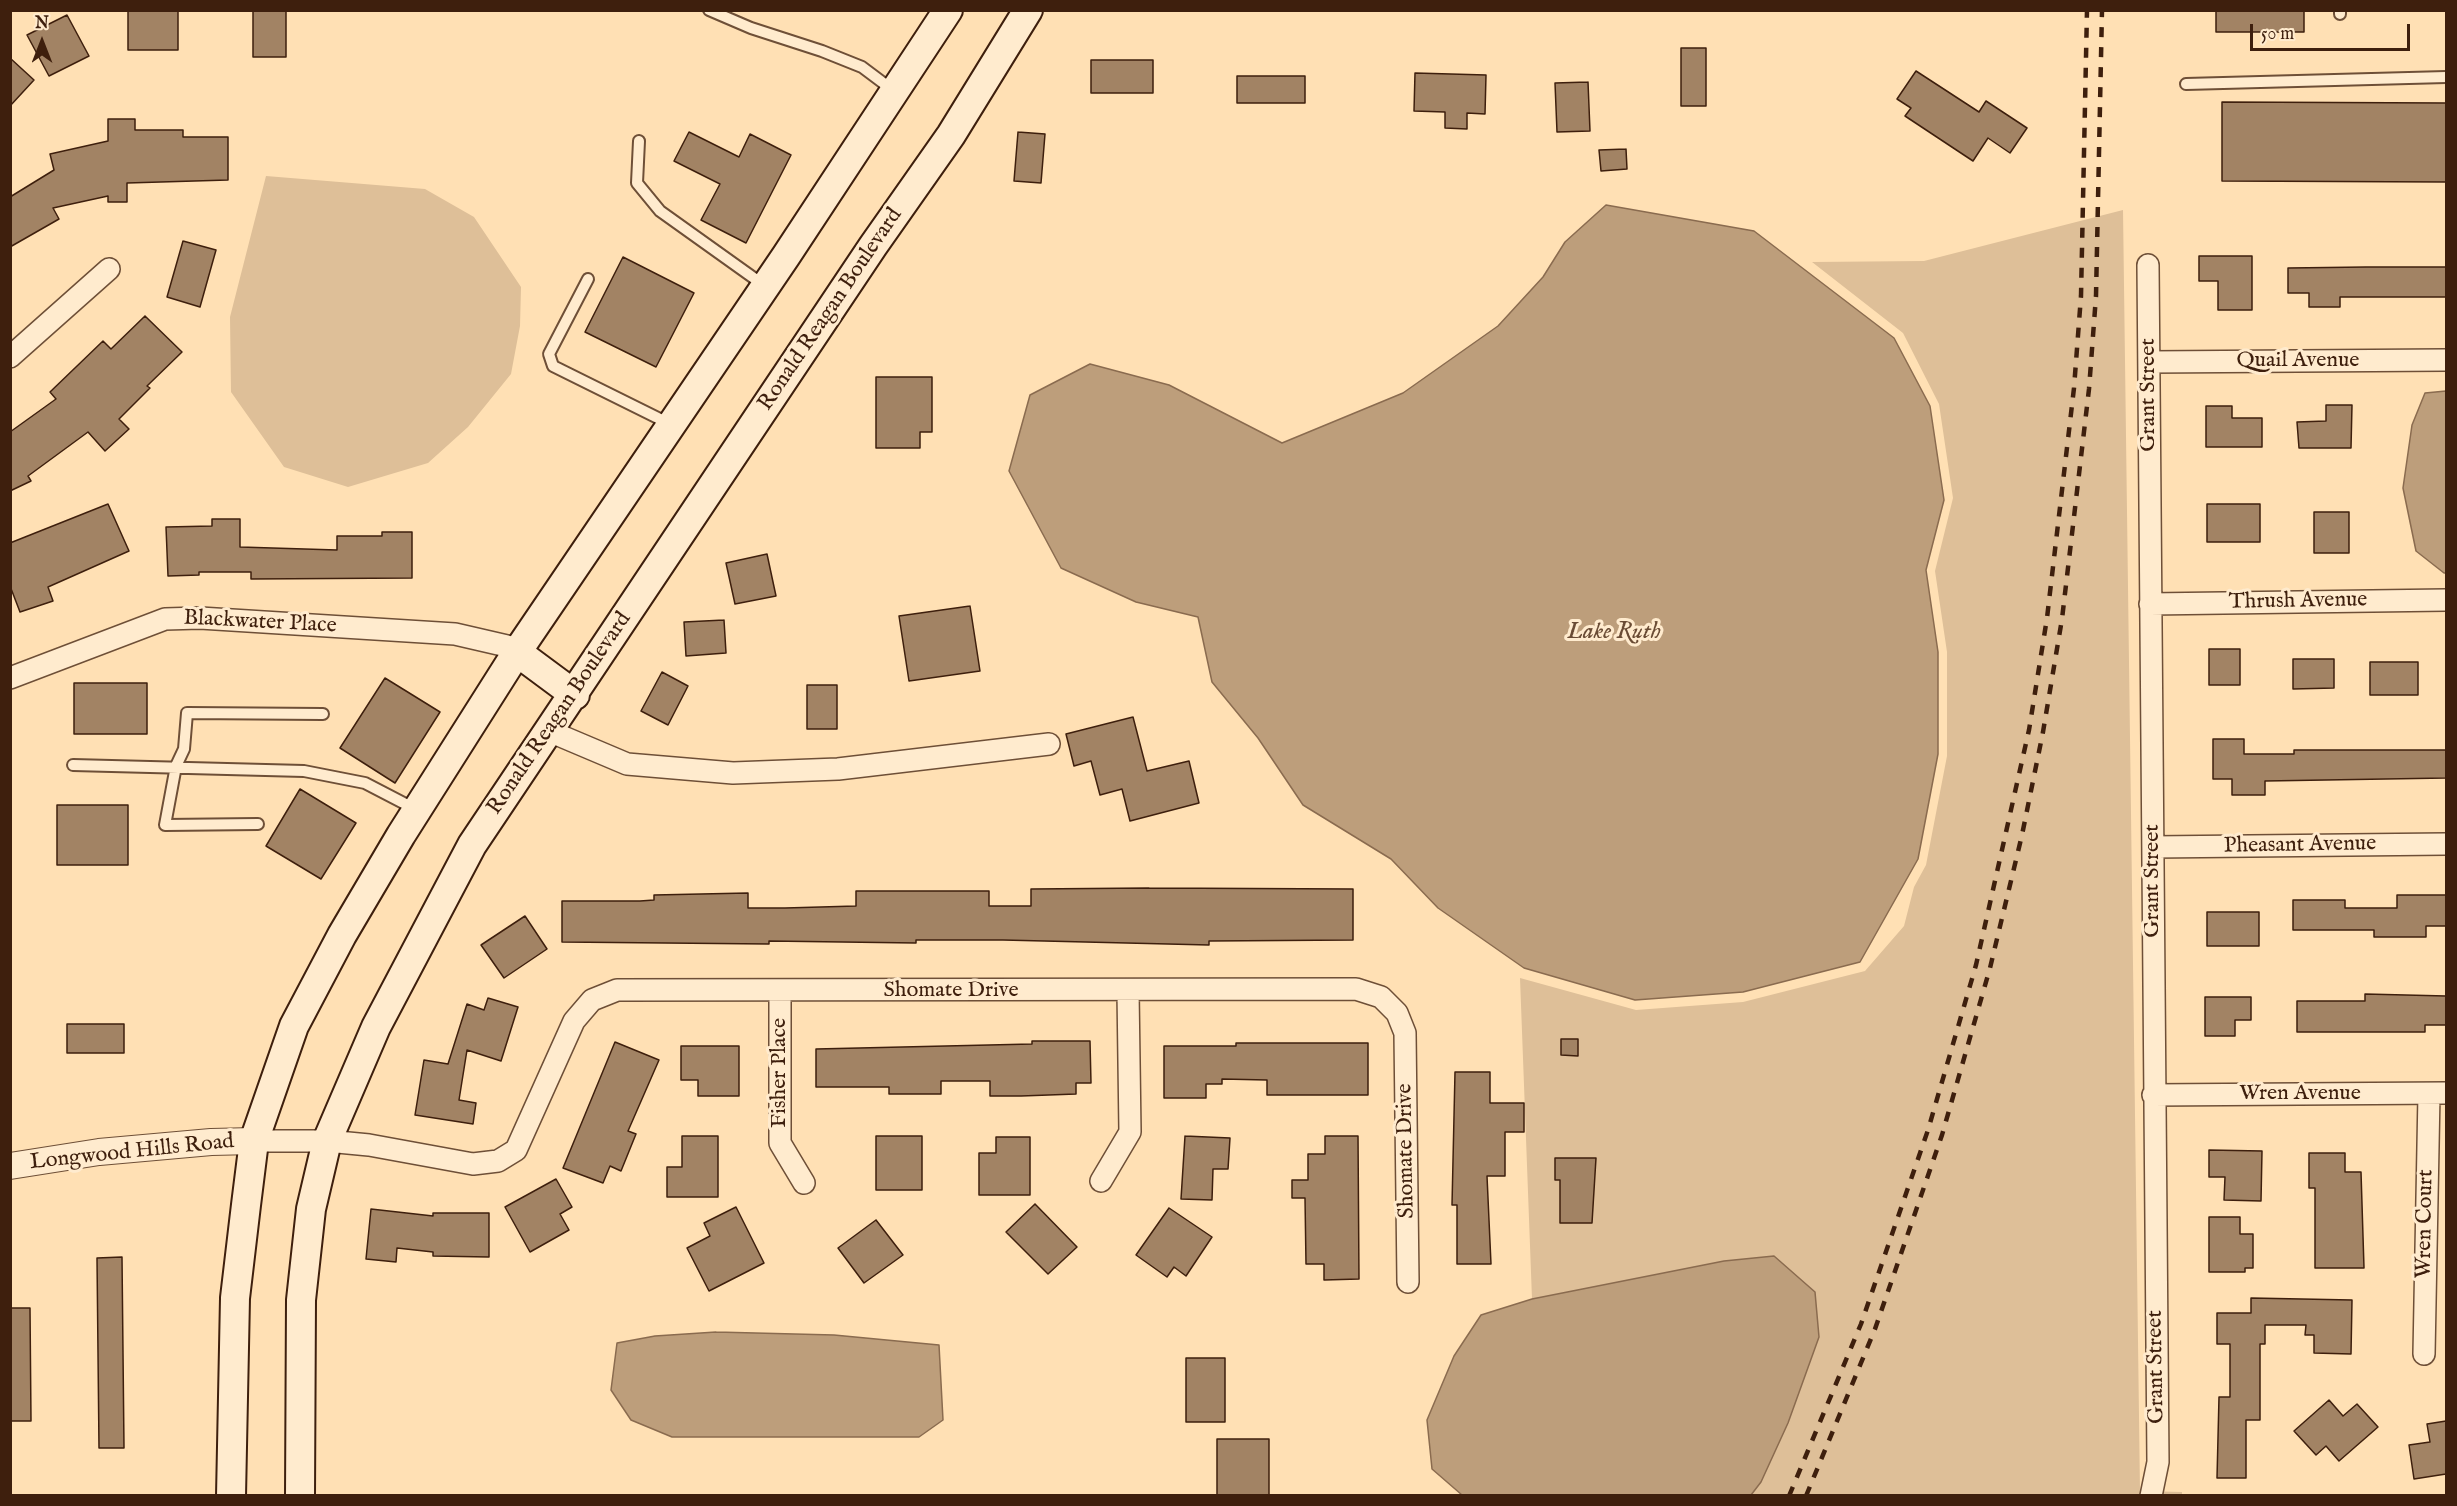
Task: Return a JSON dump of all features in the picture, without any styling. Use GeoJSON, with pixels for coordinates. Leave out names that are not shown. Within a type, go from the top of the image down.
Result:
{"type":"FeatureCollection","features":[{"type":"Feature","properties":{"kind":"main road"},"geometry":{"type":"LineString","coordinates":[[231,1496],[235,1298],[254,1141],[294,1026],[342,935],[417,810],[517,652],[765,286],[948,10]]}},
{"type":"Feature","properties":{"kind":"main road","name":"Ronald Reagan Boulevard"},"geometry":{"type":"LineString","coordinates":[[300,1496],[301,1300],[311,1209],[327,1141],[376,1027],[472,845],[873,246],[951,135],[1028,10]]}},
{"type":"Feature","properties":{"kind":"main road"},"geometry":{"type":"LineString","coordinates":[[517,652],[574,695]]}},
{"type":"Feature","properties":{"kind":"street","name":"Grant Street"},"geometry":{"type":"LineString","coordinates":[[2148,265],[2153,1095],[2158,1462],[2151,1496]]}},
{"type":"Feature","properties":{"kind":"street"},"geometry":{"type":"LineString","coordinates":[[10,357],[109,268]]}},
{"type":"Feature","properties":{"kind":"street","name":"Quail Avenue"},"geometry":{"type":"LineString","coordinates":[[2150,362],[2446,360]]}},
{"type":"Feature","properties":{"kind":"street","name":"Thrush Avenue"},"geometry":{"type":"LineString","coordinates":[[2150,604],[2446,600]]}},
{"type":"Feature","properties":{"kind":"street","name":"Blackwater Place"},"geometry":{"type":"LineString","coordinates":[[10,678],[165,619],[200,618],[455,634],[507,646],[517,652]]}},
{"type":"Feature","properties":{"kind":"street"},"geometry":{"type":"LineString","coordinates":[[549,731],[627,764],[733,773],[838,769],[1049,744]]}},
{"type":"Feature","properties":{"kind":"street","name":"Pheasant Avenue"},"geometry":{"type":"LineString","coordinates":[[2153,847],[2446,844]]}},
{"type":"Feature","properties":{"kind":"street","name":"Shomate Drive"},"geometry":{"type":"LineString","coordinates":[[254,1141],[327,1141],[369,1145],[473,1164],[498,1161],[516,1150],[574,1021],[592,1000],[617,990],[1356,989],[1381,997],[1397,1013],[1405,1033],[1408,1282]]}},
{"type":"Feature","properties":{"kind":"street","name":"Fisher Place"},"geometry":{"type":"LineString","coordinates":[[780,991],[780,1143],[804,1183]]}},
{"type":"Feature","properties":{"kind":"street"},"geometry":{"type":"LineString","coordinates":[[1101,1180],[1130,1132],[1128,991]]}},
{"type":"Feature","properties":{"kind":"street","name":"Wren Avenue"},"geometry":{"type":"LineString","coordinates":[[2153,1095],[2438,1093]]}},
{"type":"Feature","properties":{"kind":"street","name":"Wren Court"},"geometry":{"type":"LineString","coordinates":[[2424,1354],[2438,1093]]}},
{"type":"Feature","properties":{"kind":"street","name":"Longwood Hills Road"},"geometry":{"type":"LineString","coordinates":[[10,1166],[99,1152],[211,1142],[254,1141]]}},
{"type":"Feature","properties":{"kind":"lane"},"geometry":{"type":"LineString","coordinates":[[709,10],[862,67],[895,92]]}},
{"type":"Feature","properties":{"kind":"lane"},"geometry":{"type":"LineString","coordinates":[[2186,84],[2446,77]]}},
{"type":"Feature","properties":{"kind":"lane"},"geometry":{"type":"LineString","coordinates":[[639,141],[637,183],[660,211],[765,286]]}},
{"type":"Feature","properties":{"kind":"lane"},"geometry":{"type":"LineString","coordinates":[[588,279],[549,354],[553,366],[671,424]]}},
{"type":"Feature","properties":{"kind":"lane"},"geometry":{"type":"LineString","coordinates":[[258,824],[165,825],[176,766],[184,749],[187,713],[323,714]]}},
{"type":"Feature","properties":{"kind":"lane"},"geometry":{"type":"LineString","coordinates":[[73,765],[304,771],[365,783],[417,810]]}},
{"type":"Feature","properties":{"kind":"shaded area"},"geometry":{"type":"Polygon","coordinates":[[[266,176],[425,189],[474,217],[521,287],[520,326],[511,374],[468,427],[428,463],[348,487],[284,467],[231,392],[230,317],[266,176]]]}},
{"type":"Feature","properties":{"kind":"shaded area"},"geometry":{"type":"Polygon","coordinates":[[[2123,210],[2140,1491],[2182,1492],[2182,1495],[1751,1495],[1759,1483],[1724,1261],[1532,1299],[1520,978],[1636,1010],[1743,1002],[1865,971],[1904,926],[1914,887],[1926,865],[1947,756],[1947,652],[1935,571],[1953,498],[1939,404],[1903,333],[1812,262],[1924,261],[2123,210]]]}},
{"type":"Feature","properties":{"kind":"water","name":"Lake Ruth"},"geometry":{"type":"Polygon","coordinates":[[[1606,205],[1754,231],[1894,338],[1930,406],[1944,500],[1926,570],[1938,652],[1938,754],[1918,859],[1860,962],[1743,992],[1635,1000],[1524,968],[1438,908],[1391,859],[1303,805],[1258,738],[1212,682],[1198,617],[1136,602],[1061,568],[1009,471],[1030,395],[1090,364],[1169,385],[1282,443],[1403,393],[1498,326],[1543,277],[1565,242],[1606,205]]]}},
{"type":"Feature","properties":{"kind":"water"},"geometry":{"type":"Polygon","coordinates":[[[2446,391],[2446,573],[2444,573],[2416,551],[2403,488],[2412,425],[2425,393],[2446,391]]]}},
{"type":"Feature","properties":{"kind":"water"},"geometry":{"type":"Polygon","coordinates":[[[1774,1256],[1815,1292],[1819,1337],[1788,1423],[1761,1482],[1751,1495],[1462,1495],[1432,1469],[1427,1420],[1454,1356],[1481,1315],[1532,1299],[1724,1261],[1774,1256]]]}},
{"type":"Feature","properties":{"kind":"water"},"geometry":{"type":"Polygon","coordinates":[[[716,1332],[834,1335],[939,1345],[943,1420],[919,1437],[672,1437],[631,1420],[611,1390],[617,1343],[655,1336],[716,1332]]]}},
{"type":"Feature","properties":{"kind":"building"},"geometry":{"type":"Polygon","coordinates":[[[128,10],[178,10],[178,50],[128,50],[128,10]]]}},
{"type":"Feature","properties":{"kind":"building"},"geometry":{"type":"Polygon","coordinates":[[[253,10],[286,10],[286,57],[253,57],[253,10]]]}},
{"type":"Feature","properties":{"kind":"building"},"geometry":{"type":"Polygon","coordinates":[[[2216,10],[2304,10],[2304,32],[2216,32],[2216,10]]]}},
{"type":"Feature","properties":{"kind":"building"},"geometry":{"type":"Polygon","coordinates":[[[67,15],[89,56],[49,76],[27,35],[67,15]]]}},
{"type":"Feature","properties":{"kind":"building"},"geometry":{"type":"Polygon","coordinates":[[[1681,48],[1706,48],[1706,106],[1681,106],[1681,48]]]}},
{"type":"Feature","properties":{"kind":"building"},"geometry":{"type":"Polygon","coordinates":[[[10,58],[34,80],[10,106],[10,58]]]}},
{"type":"Feature","properties":{"kind":"building"},"geometry":{"type":"Polygon","coordinates":[[[1091,60],[1153,60],[1153,93],[1091,93],[1091,60]]]}},
{"type":"Feature","properties":{"kind":"building"},"geometry":{"type":"Polygon","coordinates":[[[1916,71],[1979,112],[1986,101],[2027,128],[2010,153],[1988,138],[1973,161],[1905,116],[1911,108],[1897,99],[1916,71]]]}},
{"type":"Feature","properties":{"kind":"building"},"geometry":{"type":"Polygon","coordinates":[[[1415,73],[1486,75],[1485,114],[1467,113],[1467,129],[1445,128],[1445,112],[1414,111],[1415,73]]]}},
{"type":"Feature","properties":{"kind":"building"},"geometry":{"type":"Polygon","coordinates":[[[1237,76],[1305,76],[1305,103],[1237,103],[1237,76]]]}},
{"type":"Feature","properties":{"kind":"building"},"geometry":{"type":"Polygon","coordinates":[[[1588,82],[1590,131],[1557,132],[1555,83],[1588,82]]]}},
{"type":"Feature","properties":{"kind":"building"},"geometry":{"type":"Polygon","coordinates":[[[2222,102],[2446,103],[2446,182],[2222,181],[2222,102]]]}},
{"type":"Feature","properties":{"kind":"building"},"geometry":{"type":"Polygon","coordinates":[[[108,119],[135,119],[135,130],[183,130],[183,137],[228,137],[228,180],[127,183],[127,202],[108,202],[108,196],[53,208],[59,219],[10,247],[10,197],[54,170],[50,154],[108,141],[108,119]]]}},
{"type":"Feature","properties":{"kind":"building"},"geometry":{"type":"Polygon","coordinates":[[[689,132],[739,157],[750,134],[791,155],[746,243],[701,220],[720,184],[674,161],[689,132]]]}},
{"type":"Feature","properties":{"kind":"building"},"geometry":{"type":"Polygon","coordinates":[[[1018,132],[1045,134],[1041,183],[1014,181],[1018,132]]]}},
{"type":"Feature","properties":{"kind":"building"},"geometry":{"type":"Polygon","coordinates":[[[1626,149],[1627,169],[1601,171],[1599,150],[1626,149]]]}},
{"type":"Feature","properties":{"kind":"building"},"geometry":{"type":"Polygon","coordinates":[[[183,241],[216,250],[200,307],[167,297],[183,241]]]}},
{"type":"Feature","properties":{"kind":"building"},"geometry":{"type":"Polygon","coordinates":[[[2199,256],[2252,256],[2252,310],[2218,310],[2218,281],[2199,281],[2199,256]]]}},
{"type":"Feature","properties":{"kind":"building"},"geometry":{"type":"Polygon","coordinates":[[[623,257],[694,293],[656,367],[585,332],[623,257]]]}},
{"type":"Feature","properties":{"kind":"building"},"geometry":{"type":"Polygon","coordinates":[[[2446,267],[2446,297],[2340,297],[2340,307],[2309,307],[2309,293],[2288,293],[2288,268],[2446,267]]]}},
{"type":"Feature","properties":{"kind":"building"},"geometry":{"type":"Polygon","coordinates":[[[145,316],[182,352],[147,386],[150,388],[119,419],[129,429],[105,451],[88,432],[28,476],[31,481],[10,491],[10,432],[56,399],[50,392],[103,341],[111,349],[145,316]]]}},
{"type":"Feature","properties":{"kind":"building"},"geometry":{"type":"Polygon","coordinates":[[[876,377],[932,377],[932,432],[920,432],[920,448],[876,448],[876,377]]]}},
{"type":"Feature","properties":{"kind":"building"},"geometry":{"type":"Polygon","coordinates":[[[2326,405],[2352,405],[2351,448],[2299,448],[2297,422],[2326,421],[2326,405]]]}},
{"type":"Feature","properties":{"kind":"building"},"geometry":{"type":"Polygon","coordinates":[[[2206,406],[2232,406],[2232,418],[2262,418],[2262,447],[2206,447],[2206,406]]]}},
{"type":"Feature","properties":{"kind":"building"},"geometry":{"type":"Polygon","coordinates":[[[108,504],[129,551],[48,587],[53,601],[20,612],[10,586],[10,543],[108,504]]]}},
{"type":"Feature","properties":{"kind":"building"},"geometry":{"type":"Polygon","coordinates":[[[2207,504],[2260,504],[2260,542],[2207,542],[2207,504]]]}},
{"type":"Feature","properties":{"kind":"building"},"geometry":{"type":"Polygon","coordinates":[[[2314,512],[2349,512],[2349,553],[2314,553],[2314,512]]]}},
{"type":"Feature","properties":{"kind":"building"},"geometry":{"type":"Polygon","coordinates":[[[212,519],[240,519],[240,547],[337,550],[337,536],[382,536],[382,532],[412,532],[412,578],[251,579],[251,572],[199,572],[199,575],[168,576],[166,527],[212,526],[212,519]]]}},
{"type":"Feature","properties":{"kind":"building"},"geometry":{"type":"Polygon","coordinates":[[[767,554],[776,596],[735,604],[726,563],[767,554]]]}},
{"type":"Feature","properties":{"kind":"building"},"geometry":{"type":"Polygon","coordinates":[[[970,606],[980,671],[909,681],[899,616],[970,606]]]}},
{"type":"Feature","properties":{"kind":"building"},"geometry":{"type":"Polygon","coordinates":[[[724,620],[726,653],[686,656],[684,622],[724,620]]]}},
{"type":"Feature","properties":{"kind":"building"},"geometry":{"type":"Polygon","coordinates":[[[2209,649],[2240,649],[2240,685],[2209,685],[2209,649]]]}},
{"type":"Feature","properties":{"kind":"building"},"geometry":{"type":"Polygon","coordinates":[[[2293,659],[2334,659],[2334,688],[2293,689],[2293,659]]]}},
{"type":"Feature","properties":{"kind":"building"},"geometry":{"type":"Polygon","coordinates":[[[2370,662],[2418,662],[2418,695],[2370,695],[2370,662]]]}},
{"type":"Feature","properties":{"kind":"building"},"geometry":{"type":"Polygon","coordinates":[[[662,672],[688,686],[668,725],[641,711],[662,672]]]}},
{"type":"Feature","properties":{"kind":"building"},"geometry":{"type":"Polygon","coordinates":[[[385,678],[440,712],[395,783],[340,748],[385,678]]]}},
{"type":"Feature","properties":{"kind":"building"},"geometry":{"type":"Polygon","coordinates":[[[74,683],[147,683],[147,734],[74,734],[74,683]]]}},
{"type":"Feature","properties":{"kind":"building"},"geometry":{"type":"Polygon","coordinates":[[[807,685],[837,685],[837,729],[807,729],[807,685]]]}},
{"type":"Feature","properties":{"kind":"building"},"geometry":{"type":"Polygon","coordinates":[[[1133,717],[1147,771],[1189,761],[1199,803],[1130,821],[1122,789],[1100,795],[1091,761],[1074,766],[1066,734],[1133,717]]]}},
{"type":"Feature","properties":{"kind":"building"},"geometry":{"type":"Polygon","coordinates":[[[2213,739],[2244,739],[2244,754],[2294,754],[2294,750],[2446,750],[2446,778],[2265,781],[2265,795],[2232,795],[2232,779],[2213,779],[2213,739]]]}},
{"type":"Feature","properties":{"kind":"building"},"geometry":{"type":"Polygon","coordinates":[[[300,789],[356,823],[321,879],[266,846],[300,789]]]}},
{"type":"Feature","properties":{"kind":"building"},"geometry":{"type":"Polygon","coordinates":[[[57,805],[128,805],[128,865],[57,865],[57,805]]]}},
{"type":"Feature","properties":{"kind":"building"},"geometry":{"type":"Polygon","coordinates":[[[1031,889],[1353,889],[1353,940],[1209,941],[1209,945],[1003,940],[916,940],[916,943],[769,941],[769,944],[562,942],[562,901],[640,901],[654,900],[654,895],[748,893],[748,908],[785,908],[856,906],[856,891],[989,891],[989,906],[1031,906],[1031,889]]]}},
{"type":"Feature","properties":{"kind":"building"},"geometry":{"type":"Polygon","coordinates":[[[2397,895],[2446,895],[2446,926],[2426,926],[2426,937],[2374,937],[2374,930],[2293,930],[2293,900],[2345,900],[2345,908],[2397,908],[2397,895]]]}},
{"type":"Feature","properties":{"kind":"building"},"geometry":{"type":"Polygon","coordinates":[[[2207,912],[2259,912],[2259,946],[2207,946],[2207,912]]]}},
{"type":"Feature","properties":{"kind":"building"},"geometry":{"type":"Polygon","coordinates":[[[525,916],[547,949],[504,978],[481,945],[525,916]]]}},
{"type":"Feature","properties":{"kind":"building"},"geometry":{"type":"Polygon","coordinates":[[[2365,994],[2446,996],[2446,1025],[2425,1025],[2425,1032],[2297,1032],[2297,1001],[2365,1001],[2365,994]]]}},
{"type":"Feature","properties":{"kind":"building"},"geometry":{"type":"Polygon","coordinates":[[[2205,997],[2251,997],[2251,1020],[2235,1020],[2235,1036],[2205,1036],[2205,997]]]}},
{"type":"Feature","properties":{"kind":"building"},"geometry":{"type":"Polygon","coordinates":[[[488,998],[518,1007],[501,1061],[467,1050],[459,1100],[476,1103],[473,1124],[415,1115],[424,1060],[448,1064],[467,1004],[484,1010],[488,998]]]}},
{"type":"Feature","properties":{"kind":"building"},"geometry":{"type":"Polygon","coordinates":[[[67,1024],[124,1024],[124,1053],[67,1053],[67,1024]]]}},
{"type":"Feature","properties":{"kind":"building"},"geometry":{"type":"Polygon","coordinates":[[[1561,1039],[1578,1039],[1578,1056],[1561,1055],[1561,1039]]]}},
{"type":"Feature","properties":{"kind":"building"},"geometry":{"type":"Polygon","coordinates":[[[1032,1041],[1090,1041],[1091,1083],[1076,1083],[1076,1094],[1021,1096],[990,1096],[990,1081],[941,1081],[941,1094],[889,1094],[889,1087],[816,1087],[816,1049],[1032,1044],[1032,1041]]]}},
{"type":"Feature","properties":{"kind":"building"},"geometry":{"type":"Polygon","coordinates":[[[615,1042],[659,1060],[628,1131],[636,1134],[621,1171],[610,1166],[603,1183],[563,1168],[615,1042]]]}},
{"type":"Feature","properties":{"kind":"building"},"geometry":{"type":"Polygon","coordinates":[[[1236,1043],[1368,1043],[1368,1095],[1267,1095],[1267,1080],[1222,1079],[1222,1084],[1206,1084],[1206,1098],[1164,1098],[1164,1046],[1236,1046],[1236,1043]]]}},
{"type":"Feature","properties":{"kind":"building"},"geometry":{"type":"Polygon","coordinates":[[[681,1046],[739,1046],[739,1096],[698,1096],[698,1080],[681,1080],[681,1046]]]}},
{"type":"Feature","properties":{"kind":"building"},"geometry":{"type":"Polygon","coordinates":[[[1455,1072],[1490,1072],[1490,1103],[1524,1103],[1524,1132],[1505,1132],[1505,1176],[1487,1176],[1491,1264],[1457,1264],[1457,1205],[1452,1205],[1455,1072]]]}},
{"type":"Feature","properties":{"kind":"building"},"geometry":{"type":"Polygon","coordinates":[[[682,1136],[718,1136],[718,1197],[667,1197],[667,1167],[682,1167],[682,1136]]]}},
{"type":"Feature","properties":{"kind":"building"},"geometry":{"type":"Polygon","coordinates":[[[876,1136],[922,1136],[922,1190],[876,1190],[876,1136]]]}},
{"type":"Feature","properties":{"kind":"building"},"geometry":{"type":"Polygon","coordinates":[[[1185,1136],[1230,1138],[1228,1169],[1213,1169],[1212,1200],[1181,1199],[1185,1136]]]}},
{"type":"Feature","properties":{"kind":"building"},"geometry":{"type":"Polygon","coordinates":[[[1325,1136],[1358,1136],[1359,1279],[1324,1280],[1324,1264],[1306,1264],[1305,1198],[1292,1198],[1292,1180],[1308,1180],[1308,1154],[1325,1154],[1325,1136]]]}},
{"type":"Feature","properties":{"kind":"building"},"geometry":{"type":"Polygon","coordinates":[[[996,1137],[1030,1137],[1030,1195],[979,1195],[979,1153],[996,1153],[996,1137]]]}},
{"type":"Feature","properties":{"kind":"building"},"geometry":{"type":"Polygon","coordinates":[[[2209,1150],[2262,1151],[2261,1201],[2224,1200],[2225,1177],[2209,1177],[2209,1150]]]}},
{"type":"Feature","properties":{"kind":"building"},"geometry":{"type":"Polygon","coordinates":[[[2309,1153],[2345,1153],[2345,1172],[2361,1172],[2364,1268],[2315,1268],[2315,1188],[2309,1188],[2309,1153]]]}},
{"type":"Feature","properties":{"kind":"building"},"geometry":{"type":"Polygon","coordinates":[[[1555,1158],[1596,1158],[1592,1223],[1560,1223],[1560,1180],[1555,1180],[1555,1158]]]}},
{"type":"Feature","properties":{"kind":"building"},"geometry":{"type":"Polygon","coordinates":[[[556,1179],[572,1207],[560,1214],[569,1230],[530,1252],[505,1207],[556,1179]]]}},
{"type":"Feature","properties":{"kind":"building"},"geometry":{"type":"Polygon","coordinates":[[[1035,1204],[1077,1247],[1048,1274],[1006,1232],[1035,1204]]]}},
{"type":"Feature","properties":{"kind":"building"},"geometry":{"type":"Polygon","coordinates":[[[736,1207],[764,1263],[709,1291],[687,1248],[710,1236],[704,1223],[736,1207]]]}},
{"type":"Feature","properties":{"kind":"building"},"geometry":{"type":"Polygon","coordinates":[[[1169,1208],[1212,1237],[1186,1276],[1174,1267],[1167,1277],[1136,1255],[1169,1208]]]}},
{"type":"Feature","properties":{"kind":"building"},"geometry":{"type":"Polygon","coordinates":[[[371,1209],[433,1216],[433,1213],[489,1213],[489,1257],[433,1256],[433,1252],[397,1248],[396,1262],[366,1259],[371,1209]]]}},
{"type":"Feature","properties":{"kind":"building"},"geometry":{"type":"Polygon","coordinates":[[[2209,1217],[2240,1217],[2240,1234],[2253,1234],[2253,1268],[2245,1268],[2245,1272],[2209,1272],[2209,1217]]]}},
{"type":"Feature","properties":{"kind":"building"},"geometry":{"type":"Polygon","coordinates":[[[876,1220],[903,1255],[864,1283],[838,1248],[876,1220]]]}},
{"type":"Feature","properties":{"kind":"building"},"geometry":{"type":"Polygon","coordinates":[[[122,1257],[124,1448],[99,1448],[97,1258],[122,1257]]]}},
{"type":"Feature","properties":{"kind":"building"},"geometry":{"type":"Polygon","coordinates":[[[2251,1298],[2352,1300],[2351,1354],[2314,1353],[2314,1335],[2305,1335],[2306,1325],[2265,1325],[2265,1344],[2260,1344],[2260,1420],[2246,1420],[2246,1478],[2217,1478],[2219,1397],[2230,1397],[2230,1344],[2217,1344],[2217,1313],[2251,1313],[2251,1298]]]}},
{"type":"Feature","properties":{"kind":"building"},"geometry":{"type":"Polygon","coordinates":[[[10,1308],[30,1308],[31,1421],[10,1421],[10,1308]]]}},
{"type":"Feature","properties":{"kind":"building"},"geometry":{"type":"Polygon","coordinates":[[[1186,1358],[1225,1358],[1225,1422],[1186,1422],[1186,1358]]]}},
{"type":"Feature","properties":{"kind":"building"},"geometry":{"type":"Polygon","coordinates":[[[2329,1400],[2343,1416],[2357,1404],[2378,1427],[2339,1461],[2326,1446],[2316,1455],[2294,1431],[2329,1400]]]}},
{"type":"Feature","properties":{"kind":"building"},"geometry":{"type":"Polygon","coordinates":[[[2446,1421],[2446,1474],[2414,1479],[2409,1445],[2430,1442],[2427,1424],[2446,1421]]]}},
{"type":"Feature","properties":{"kind":"building"},"geometry":{"type":"Polygon","coordinates":[[[1217,1439],[1269,1439],[1269,1496],[1217,1496],[1217,1439]]]}},
{"type":"Feature","properties":{"kind":"railway"},"geometry":{"type":"LineString","coordinates":[[1789,1496],[1861,1324],[1928,1130],[1976,965],[2029,730],[2047,618],[2074,388],[2081,296],[2087,10]]}},
{"type":"Feature","properties":{"kind":"railway"},"geometry":{"type":"LineString","coordinates":[[1806,1496],[1875,1329],[1942,1135],[1990,968],[2022,835],[2043,732],[2062,619],[2089,389],[2096,296],[2102,10]]}}]}
